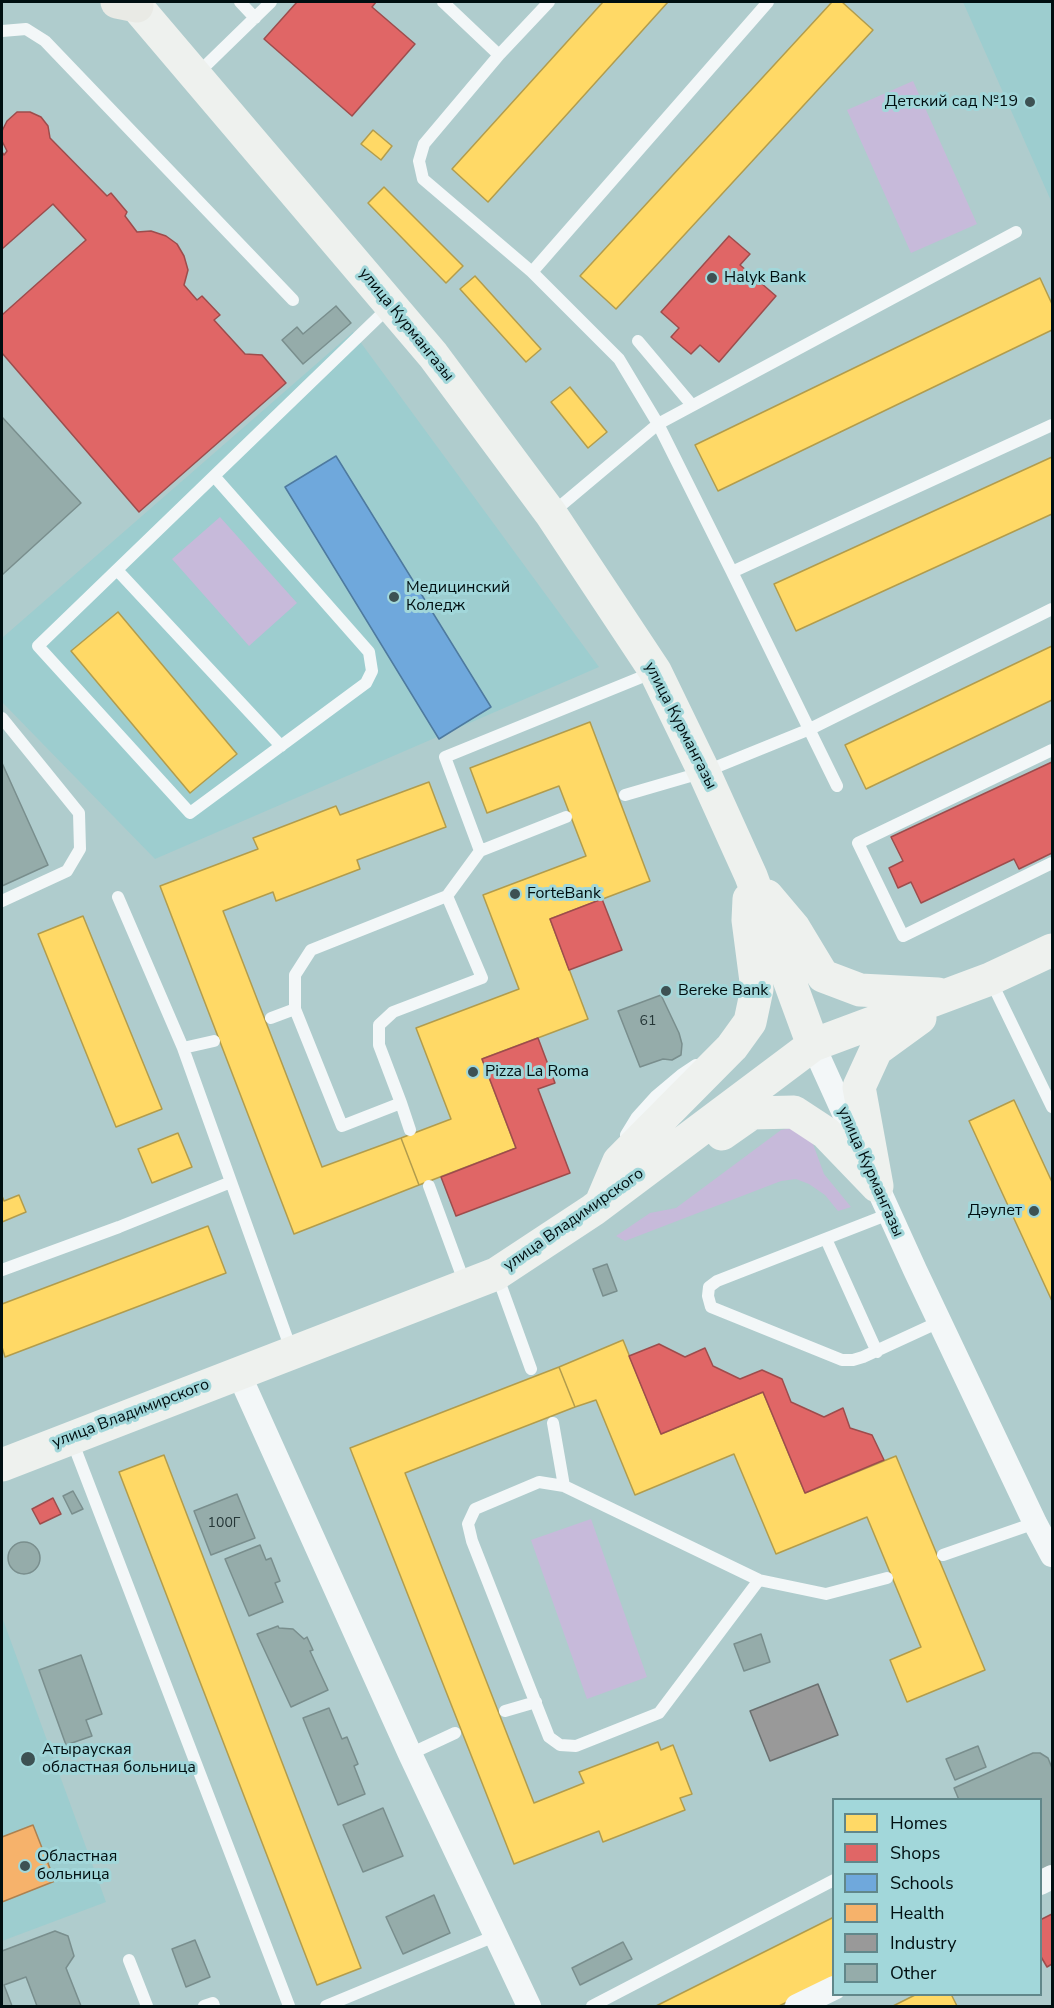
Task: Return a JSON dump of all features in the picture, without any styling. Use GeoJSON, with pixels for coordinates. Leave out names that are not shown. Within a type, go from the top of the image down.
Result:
{"type":"FeatureCollection","features":[{"type":"Feature","properties":{"kind":"street","name":"улица Курмангазы"},"geometry":{"type":"LineString","coordinates":[[130,3],[195,75],[433,355],[551,514],[655,671],[751,876],[813,1045],[939,1322],[1047,1540]]}},
{"type":"Feature","properties":{"kind":"street"},"geometry":{"type":"LineString","coordinates":[[751,876],[794,928],[823,976],[860,990],[951,994]]}},
{"type":"Feature","properties":{"kind":"street"},"geometry":{"type":"LineString","coordinates":[[602,1203],[619,1161],[732,1047],[750,1022],[757,989],[748,920],[751,876]]}},
{"type":"Feature","properties":{"kind":"street","name":"улица Владимирского"},"geometry":{"type":"LineString","coordinates":[[2,1464],[496,1274],[602,1203],[813,1045],[990,979],[1053,950]]}},
{"type":"Feature","properties":{"kind":"street"},"geometry":{"type":"LineString","coordinates":[[883,1200],[859,1087],[876,1050],[951,994]]}},
{"type":"Feature","properties":{"kind":"street"},"geometry":{"type":"LineString","coordinates":[[602,1203],[642,1191],[752,1113],[794,1112],[826,1133],[883,1200]]}},
{"type":"Feature","properties":{"kind":"street"},"geometry":{"type":"LineString","coordinates":[[238,1372],[410,1754],[529,2007]]}},
{"type":"Feature","properties":{"kind":"street"},"geometry":{"type":"LineString","coordinates":[[797,2007],[832,1989]]}},
{"type":"Feature","properties":{"kind":"lane"},"geometry":{"type":"LineString","coordinates":[[240,2],[255,18]]}},
{"type":"Feature","properties":{"kind":"lane"},"geometry":{"type":"LineString","coordinates":[[195,75],[271,2]]}},
{"type":"Feature","properties":{"kind":"lane"},"geometry":{"type":"LineString","coordinates":[[443,2],[499,55]]}},
{"type":"Feature","properties":{"kind":"lane"},"geometry":{"type":"LineString","coordinates":[[549,2],[499,55],[424,144],[419,161],[423,179],[532,272],[619,359],[658,424],[837,786]]}},
{"type":"Feature","properties":{"kind":"lane"},"geometry":{"type":"LineString","coordinates":[[532,272],[768,2]]}},
{"type":"Feature","properties":{"kind":"lane"},"geometry":{"type":"LineString","coordinates":[[2,31],[26,29],[45,40],[293,300]]}},
{"type":"Feature","properties":{"kind":"lane"},"geometry":{"type":"LineString","coordinates":[[551,514],[658,424],[691,404],[1016,232]]}},
{"type":"Feature","properties":{"kind":"lane"},"geometry":{"type":"LineString","coordinates":[[214,476],[369,652],[372,670],[366,683],[190,813],[38,646],[214,476],[391,306]]}},
{"type":"Feature","properties":{"kind":"lane"},"geometry":{"type":"LineString","coordinates":[[638,341],[691,404]]}},
{"type":"Feature","properties":{"kind":"lane"},"geometry":{"type":"LineString","coordinates":[[732,572],[1053,425]]}},
{"type":"Feature","properties":{"kind":"lane"},"geometry":{"type":"LineString","coordinates":[[117,570],[281,746]]}},
{"type":"Feature","properties":{"kind":"lane"},"geometry":{"type":"LineString","coordinates":[[625,795],[704,772],[810,729],[1053,609]]}},
{"type":"Feature","properties":{"kind":"lane"},"geometry":{"type":"LineString","coordinates":[[480,851],[445,757],[655,671]]}},
{"type":"Feature","properties":{"kind":"lane"},"geometry":{"type":"LineString","coordinates":[[2,718],[79,813],[80,849],[67,871],[2,901]]}},
{"type":"Feature","properties":{"kind":"lane"},"geometry":{"type":"LineString","coordinates":[[1053,750],[858,843],[903,936],[1053,863]]}},
{"type":"Feature","properties":{"kind":"lane"},"geometry":{"type":"LineString","coordinates":[[400,1103],[342,1126],[295,1009],[295,975],[311,950],[447,896],[480,851],[566,817]]}},
{"type":"Feature","properties":{"kind":"lane"},"geometry":{"type":"LineString","coordinates":[[410,1130],[379,1045],[379,1025],[393,1012],[482,978],[447,896]]}},
{"type":"Feature","properties":{"kind":"lane"},"geometry":{"type":"LineString","coordinates":[[118,897],[183,1048],[292,1352]]}},
{"type":"Feature","properties":{"kind":"lane"},"geometry":{"type":"LineString","coordinates":[[990,979],[1053,1107]]}},
{"type":"Feature","properties":{"kind":"lane"},"geometry":{"type":"LineString","coordinates":[[271,1018],[295,1009]]}},
{"type":"Feature","properties":{"kind":"lane"},"geometry":{"type":"LineString","coordinates":[[183,1048],[214,1041]]}},
{"type":"Feature","properties":{"kind":"lane"},"geometry":{"type":"LineString","coordinates":[[2,1270],[119,1227],[231,1182]]}},
{"type":"Feature","properties":{"kind":"lane"},"geometry":{"type":"LineString","coordinates":[[429,1186],[466,1284]]}},
{"type":"Feature","properties":{"kind":"lane"},"geometry":{"type":"LineString","coordinates":[[883,1200],[826,1239],[717,1281],[709,1287],[708,1296],[711,1307],[842,1360],[853,1360],[877,1352],[939,1322]]}},
{"type":"Feature","properties":{"kind":"lane"},"geometry":{"type":"LineString","coordinates":[[826,1239],[877,1352]]}},
{"type":"Feature","properties":{"kind":"lane"},"geometry":{"type":"LineString","coordinates":[[496,1274],[531,1369]]}},
{"type":"Feature","properties":{"kind":"lane"},"geometry":{"type":"LineString","coordinates":[[553,1423],[564,1486]]}},
{"type":"Feature","properties":{"kind":"lane"},"geometry":{"type":"LineString","coordinates":[[71,1437],[289,2007]]}},
{"type":"Feature","properties":{"kind":"lane"},"geometry":{"type":"LineString","coordinates":[[759,1580],[659,1713],[576,1746],[560,1744],[549,1737],[472,1541],[468,1524],[475,1509],[539,1482],[564,1486],[759,1580],[826,1594],[887,1578]]}},
{"type":"Feature","properties":{"kind":"lane"},"geometry":{"type":"LineString","coordinates":[[943,1556],[1047,1540]]}},
{"type":"Feature","properties":{"kind":"lane"},"geometry":{"type":"LineString","coordinates":[[505,1711],[536,1702]]}},
{"type":"Feature","properties":{"kind":"lane"},"geometry":{"type":"LineString","coordinates":[[410,1754],[455,1733]]}},
{"type":"Feature","properties":{"kind":"lane"},"geometry":{"type":"LineString","coordinates":[[592,2007],[832,1881]]}},
{"type":"Feature","properties":{"kind":"lane"},"geometry":{"type":"LineString","coordinates":[[326,2007],[495,1936]]}},
{"type":"Feature","properties":{"kind":"lane"},"geometry":{"type":"LineString","coordinates":[[129,1960],[147,2007]]}},
{"type":"Feature","properties":{"kind":"lane"},"geometry":{"type":"LineString","coordinates":[[204,2007],[213,2003],[214,2007]]}},
{"type":"Feature","properties":{"kind":"shaded area","name":"Детский сад №19"},"geometry":{"type":"Polygon","coordinates":[[[963,2],[1052,2],[1052,203],[963,2]]]}},
{"type":"Feature","properties":{"kind":"shaded area"},"geometry":{"type":"Polygon","coordinates":[[[913,81],[977,224],[911,253],[847,110],[913,81]]]}},
{"type":"Feature","properties":{"kind":"shaded area"},"geometry":{"type":"Polygon","coordinates":[[[353,332],[599,667],[155,859],[2,702],[2,638],[353,332]]]}},
{"type":"Feature","properties":{"kind":"shaded area"},"geometry":{"type":"Polygon","coordinates":[[[220,517],[297,603],[249,646],[172,559],[220,517]]]}},
{"type":"Feature","properties":{"kind":"shaded area"},"geometry":{"type":"Polygon","coordinates":[[[792,1128],[813,1144],[824,1174],[851,1207],[838,1211],[825,1195],[809,1184],[796,1179],[781,1181],[625,1241],[616,1236],[650,1213],[676,1208],[781,1130],[792,1128]]]}},
{"type":"Feature","properties":{"kind":"shaded area"},"geometry":{"type":"Polygon","coordinates":[[[591,1519],[647,1677],[587,1699],[531,1540],[591,1519]]]}},
{"type":"Feature","properties":{"kind":"shaded area","name":"Атырауская областная больница"},"geometry":{"type":"Polygon","coordinates":[[[2,1617],[106,1902],[2,1941],[2,1617]]]}},
{"type":"Feature","properties":{"kind":"building: Homes"},"geometry":{"type":"Polygon","coordinates":[[[603,2],[668,2],[488,202],[452,169],[603,2]]]}},
{"type":"Feature","properties":{"kind":"building: Homes"},"geometry":{"type":"Polygon","coordinates":[[[832,2],[842,2],[873,30],[616,309],[580,276],[832,2]]]}},
{"type":"Feature","properties":{"kind":"building: Homes"},"geometry":{"type":"Polygon","coordinates":[[[373,130],[392,146],[381,160],[361,144],[373,130]]]}},
{"type":"Feature","properties":{"kind":"building: Homes"},"geometry":{"type":"Polygon","coordinates":[[[384,187],[463,266],[446,283],[368,203],[384,187]]]}},
{"type":"Feature","properties":{"kind":"building: Homes"},"geometry":{"type":"Polygon","coordinates":[[[475,276],[541,349],[526,362],[460,289],[475,276]]]}},
{"type":"Feature","properties":{"kind":"building: Homes"},"geometry":{"type":"Polygon","coordinates":[[[1040,278],[1052,304],[1052,330],[718,491],[695,445],[1040,278]]]}},
{"type":"Feature","properties":{"kind":"building: Homes"},"geometry":{"type":"Polygon","coordinates":[[[570,387],[607,432],[588,448],[551,402],[570,387]]]}},
{"type":"Feature","properties":{"kind":"building: Homes"},"geometry":{"type":"Polygon","coordinates":[[[1052,457],[1052,514],[796,631],[774,584],[1052,457]]]}},
{"type":"Feature","properties":{"kind":"building: Homes"},"geometry":{"type":"Polygon","coordinates":[[[118,612],[237,754],[190,793],[71,651],[118,612]]]}},
{"type":"Feature","properties":{"kind":"building: Homes"},"geometry":{"type":"Polygon","coordinates":[[[1052,646],[1052,700],[866,789],[845,745],[1052,646]]]}},
{"type":"Feature","properties":{"kind":"building: Homes"},"geometry":{"type":"Polygon","coordinates":[[[590,722],[650,881],[550,919],[588,1019],[482,1059],[516,1148],[419,1185],[401,1138],[451,1119],[416,1028],[519,989],[483,895],[586,856],[559,786],[487,813],[470,768],[590,722]]]}},
{"type":"Feature","properties":{"kind":"building: Homes"},"geometry":{"type":"Polygon","coordinates":[[[429,782],[446,827],[357,860],[360,869],[276,901],[273,892],[223,911],[322,1167],[401,1138],[419,1185],[294,1234],[160,886],[258,849],[253,838],[336,806],[340,815],[429,782]]]}},
{"type":"Feature","properties":{"kind":"building: Homes"},"geometry":{"type":"Polygon","coordinates":[[[83,916],[162,1109],[116,1127],[38,934],[83,916]]]}},
{"type":"Feature","properties":{"kind":"building: Homes"},"geometry":{"type":"Polygon","coordinates":[[[1014,1100],[1052,1182],[1052,1301],[969,1121],[1014,1100]]]}},
{"type":"Feature","properties":{"kind":"building: Homes"},"geometry":{"type":"Polygon","coordinates":[[[178,1133],[192,1167],[152,1183],[138,1149],[178,1133]]]}},
{"type":"Feature","properties":{"kind":"building: Homes"},"geometry":{"type":"Polygon","coordinates":[[[19,1195],[26,1212],[2,1222],[2,1196],[4,1201],[19,1195]]]}},
{"type":"Feature","properties":{"kind":"building: Homes"},"geometry":{"type":"Polygon","coordinates":[[[208,1226],[226,1273],[5,1357],[2,1347],[2,1304],[208,1226]]]}},
{"type":"Feature","properties":{"kind":"building: Homes"},"geometry":{"type":"Polygon","coordinates":[[[623,1340],[661,1434],[763,1392],[805,1493],[896,1456],[985,1670],[907,1702],[890,1660],[921,1647],[867,1517],[776,1554],[734,1454],[635,1495],[596,1400],[575,1407],[559,1367],[623,1340]]]}},
{"type":"Feature","properties":{"kind":"building: Homes"},"geometry":{"type":"Polygon","coordinates":[[[559,1367],[575,1407],[405,1473],[534,1803],[584,1783],[579,1772],[658,1742],[661,1750],[673,1745],[692,1794],[680,1798],[685,1810],[603,1842],[599,1831],[514,1864],[350,1448],[559,1367]]]}},
{"type":"Feature","properties":{"kind":"building: Homes"},"geometry":{"type":"Polygon","coordinates":[[[164,1455],[361,1968],[317,1985],[119,1472],[164,1455]]]}},
{"type":"Feature","properties":{"kind":"building: Homes"},"geometry":{"type":"Polygon","coordinates":[[[832,1918],[832,1980],[779,2006],[656,2006],[832,1918]]]}},
{"type":"Feature","properties":{"kind":"building: Homes"},"geometry":{"type":"Polygon","coordinates":[[[913,1996],[952,1996],[957,2006],[893,2006],[913,1996]]]}},
{"type":"Feature","properties":{"kind":"building: Shops"},"geometry":{"type":"Polygon","coordinates":[[[297,2],[376,2],[372,7],[415,44],[352,116],[264,39],[297,2]]]}},
{"type":"Feature","properties":{"kind":"building: Shops"},"geometry":{"type":"Polygon","coordinates":[[[17,112],[30,112],[41,117],[48,126],[50,138],[107,196],[111,193],[127,212],[125,216],[137,232],[151,231],[166,236],[177,244],[188,270],[184,285],[197,300],[202,296],[220,315],[214,320],[245,354],[262,355],[286,383],[139,512],[2,353],[2,315],[86,240],[53,204],[2,249],[2,152],[4,155],[7,151],[2,141],[2,131],[7,121],[17,112]]]}},
{"type":"Feature","properties":{"kind":"building: Shops"},"geometry":{"type":"Polygon","coordinates":[[[729,236],[750,254],[740,265],[776,296],[719,362],[700,345],[691,354],[671,337],[679,328],[661,312],[729,236]]]}},
{"type":"Feature","properties":{"kind":"building: Shops"},"geometry":{"type":"Polygon","coordinates":[[[1052,762],[1052,853],[1019,869],[1014,859],[921,903],[911,882],[898,888],[889,868],[903,861],[891,837],[1052,762]]]}},
{"type":"Feature","properties":{"kind":"building: Shops"},"geometry":{"type":"Polygon","coordinates":[[[602,899],[622,950],[569,970],[550,919],[602,899]]]}},
{"type":"Feature","properties":{"kind":"building: Shops"},"geometry":{"type":"Polygon","coordinates":[[[538,1038],[555,1083],[538,1089],[570,1173],[456,1216],[441,1177],[516,1148],[482,1059],[538,1038]]]}},
{"type":"Feature","properties":{"kind":"building: Shops"},"geometry":{"type":"Polygon","coordinates":[[[659,1344],[685,1357],[705,1348],[713,1366],[740,1379],[762,1370],[782,1379],[791,1402],[824,1417],[843,1408],[850,1428],[872,1435],[884,1460],[805,1493],[763,1392],[661,1434],[629,1356],[659,1344]]]}},
{"type":"Feature","properties":{"kind":"building: Shops"},"geometry":{"type":"Polygon","coordinates":[[[53,1498],[61,1514],[40,1524],[32,1509],[53,1498]]]}},
{"type":"Feature","properties":{"kind":"building: Shops"},"geometry":{"type":"Polygon","coordinates":[[[1052,1914],[1052,1964],[1047,1967],[1042,1958],[1042,1919],[1052,1914]]]}},
{"type":"Feature","properties":{"kind":"building: Schools"},"geometry":{"type":"Polygon","coordinates":[[[336,456],[491,707],[439,739],[285,487],[336,456]]]}},
{"type":"Feature","properties":{"kind":"building: Health","name":"Областная больница"},"geometry":{"type":"Polygon","coordinates":[[[33,1825],[55,1881],[2,1902],[2,1837],[33,1825]]]}},
{"type":"Feature","properties":{"kind":"building: Industry"},"geometry":{"type":"Polygon","coordinates":[[[818,1684],[838,1735],[770,1761],[750,1711],[818,1684]]]}},
{"type":"Feature","properties":{"kind":"building: Other"},"geometry":{"type":"Polygon","coordinates":[[[336,306],[351,323],[303,364],[282,340],[297,327],[303,334],[336,306]]]}},
{"type":"Feature","properties":{"kind":"building: Other"},"geometry":{"type":"Polygon","coordinates":[[[2,417],[81,503],[2,575],[2,417]]]}},
{"type":"Feature","properties":{"kind":"building: Other"},"geometry":{"type":"Polygon","coordinates":[[[2,763],[48,865],[2,886],[2,763]]]}},
{"type":"Feature","properties":{"kind":"building: Other"},"geometry":{"type":"Polygon","coordinates":[[[661,995],[679,1033],[682,1044],[681,1055],[672,1060],[663,1059],[640,1067],[618,1011],[661,995]]]}},
{"type":"Feature","properties":{"kind":"building: Other"},"geometry":{"type":"Polygon","coordinates":[[[607,1264],[617,1291],[603,1296],[593,1269],[607,1264]]]}},
{"type":"Feature","properties":{"kind":"building: Other"},"geometry":{"type":"Polygon","coordinates":[[[73,1491],[83,1509],[72,1514],[63,1496],[73,1491]]]}},
{"type":"Feature","properties":{"kind":"building: Other"},"geometry":{"type":"Polygon","coordinates":[[[237,1494],[255,1538],[211,1555],[194,1511],[237,1494]]]}},
{"type":"Feature","properties":{"kind":"building: Other"},"geometry":{"type":"Polygon","coordinates":[[[24,1542],[35,1547],[40,1558],[35,1569],[24,1574],[13,1569],[8,1558],[13,1547],[24,1542]]]}},
{"type":"Feature","properties":{"kind":"building: Other"},"geometry":{"type":"Polygon","coordinates":[[[260,1545],[266,1560],[271,1558],[280,1581],[275,1583],[283,1602],[249,1616],[225,1559],[260,1545]]]}},
{"type":"Feature","properties":{"kind":"building: Other"},"geometry":{"type":"Polygon","coordinates":[[[278,1626],[293,1629],[304,1639],[307,1637],[313,1650],[310,1651],[328,1690],[291,1707],[257,1634],[278,1626]]]}},
{"type":"Feature","properties":{"kind":"building: Other"},"geometry":{"type":"Polygon","coordinates":[[[761,1634],[770,1662],[744,1671],[734,1644],[761,1634]]]}},
{"type":"Feature","properties":{"kind":"building: Other"},"geometry":{"type":"Polygon","coordinates":[[[81,1655],[102,1714],[86,1720],[92,1736],[66,1745],[39,1670],[81,1655]]]}},
{"type":"Feature","properties":{"kind":"building: Other"},"geometry":{"type":"Polygon","coordinates":[[[329,1708],[342,1739],[347,1737],[358,1764],[354,1766],[365,1794],[338,1805],[303,1718],[329,1708]]]}},
{"type":"Feature","properties":{"kind":"building: Other"},"geometry":{"type":"Polygon","coordinates":[[[978,1746],[986,1767],[955,1780],[946,1759],[978,1746]]]}},
{"type":"Feature","properties":{"kind":"building: Other"},"geometry":{"type":"Polygon","coordinates":[[[1033,1753],[1040,1753],[1048,1758],[1052,1768],[1052,1873],[1042,1878],[1042,1798],[958,1798],[954,1788],[1033,1753]]]}},
{"type":"Feature","properties":{"kind":"building: Other"},"geometry":{"type":"Polygon","coordinates":[[[383,1808],[403,1856],[363,1872],[343,1825],[383,1808]]]}},
{"type":"Feature","properties":{"kind":"building: Other"},"geometry":{"type":"Polygon","coordinates":[[[434,1895],[450,1933],[403,1954],[386,1917],[434,1895]]]}},
{"type":"Feature","properties":{"kind":"building: Other"},"geometry":{"type":"Polygon","coordinates":[[[55,1931],[68,1936],[74,1956],[66,1968],[81,2006],[37,2006],[26,1977],[4,1985],[12,2006],[2,2006],[2,1951],[55,1931]]]}},
{"type":"Feature","properties":{"kind":"building: Other"},"geometry":{"type":"Polygon","coordinates":[[[195,1940],[210,1977],[186,1987],[172,1949],[195,1940]]]}},
{"type":"Feature","properties":{"kind":"building: Other"},"geometry":{"type":"Polygon","coordinates":[[[623,1942],[632,1959],[580,1985],[572,1968],[623,1942]]]}},
{"type":"Feature","properties":{"kind":"place","name":"Детский сад №19"},"geometry":{"type":"Point","coordinates":[1030,102]}},
{"type":"Feature","properties":{"kind":"place","name":"Halyk Bank"},"geometry":{"type":"Point","coordinates":[712,278]}},
{"type":"Feature","properties":{"kind":"place","name":"Медицинский Коледж"},"geometry":{"type":"Point","coordinates":[394,597]}},
{"type":"Feature","properties":{"kind":"place","name":"ForteBank"},"geometry":{"type":"Point","coordinates":[515,894]}},
{"type":"Feature","properties":{"kind":"place","name":"Bereke Bank"},"geometry":{"type":"Point","coordinates":[666,991]}},
{"type":"Feature","properties":{"kind":"place","name":"Pizza La Roma"},"geometry":{"type":"Point","coordinates":[473,1072]}},
{"type":"Feature","properties":{"kind":"place","name":"Дәулет"},"geometry":{"type":"Point","coordinates":[1034,1211]}},
{"type":"Feature","properties":{"kind":"place","name":"Атырауская областная больница"},"geometry":{"type":"Point","coordinates":[28,1759]}},
{"type":"Feature","properties":{"kind":"place","name":"Областная больница"},"geometry":{"type":"Point","coordinates":[25,1866]}}]}
